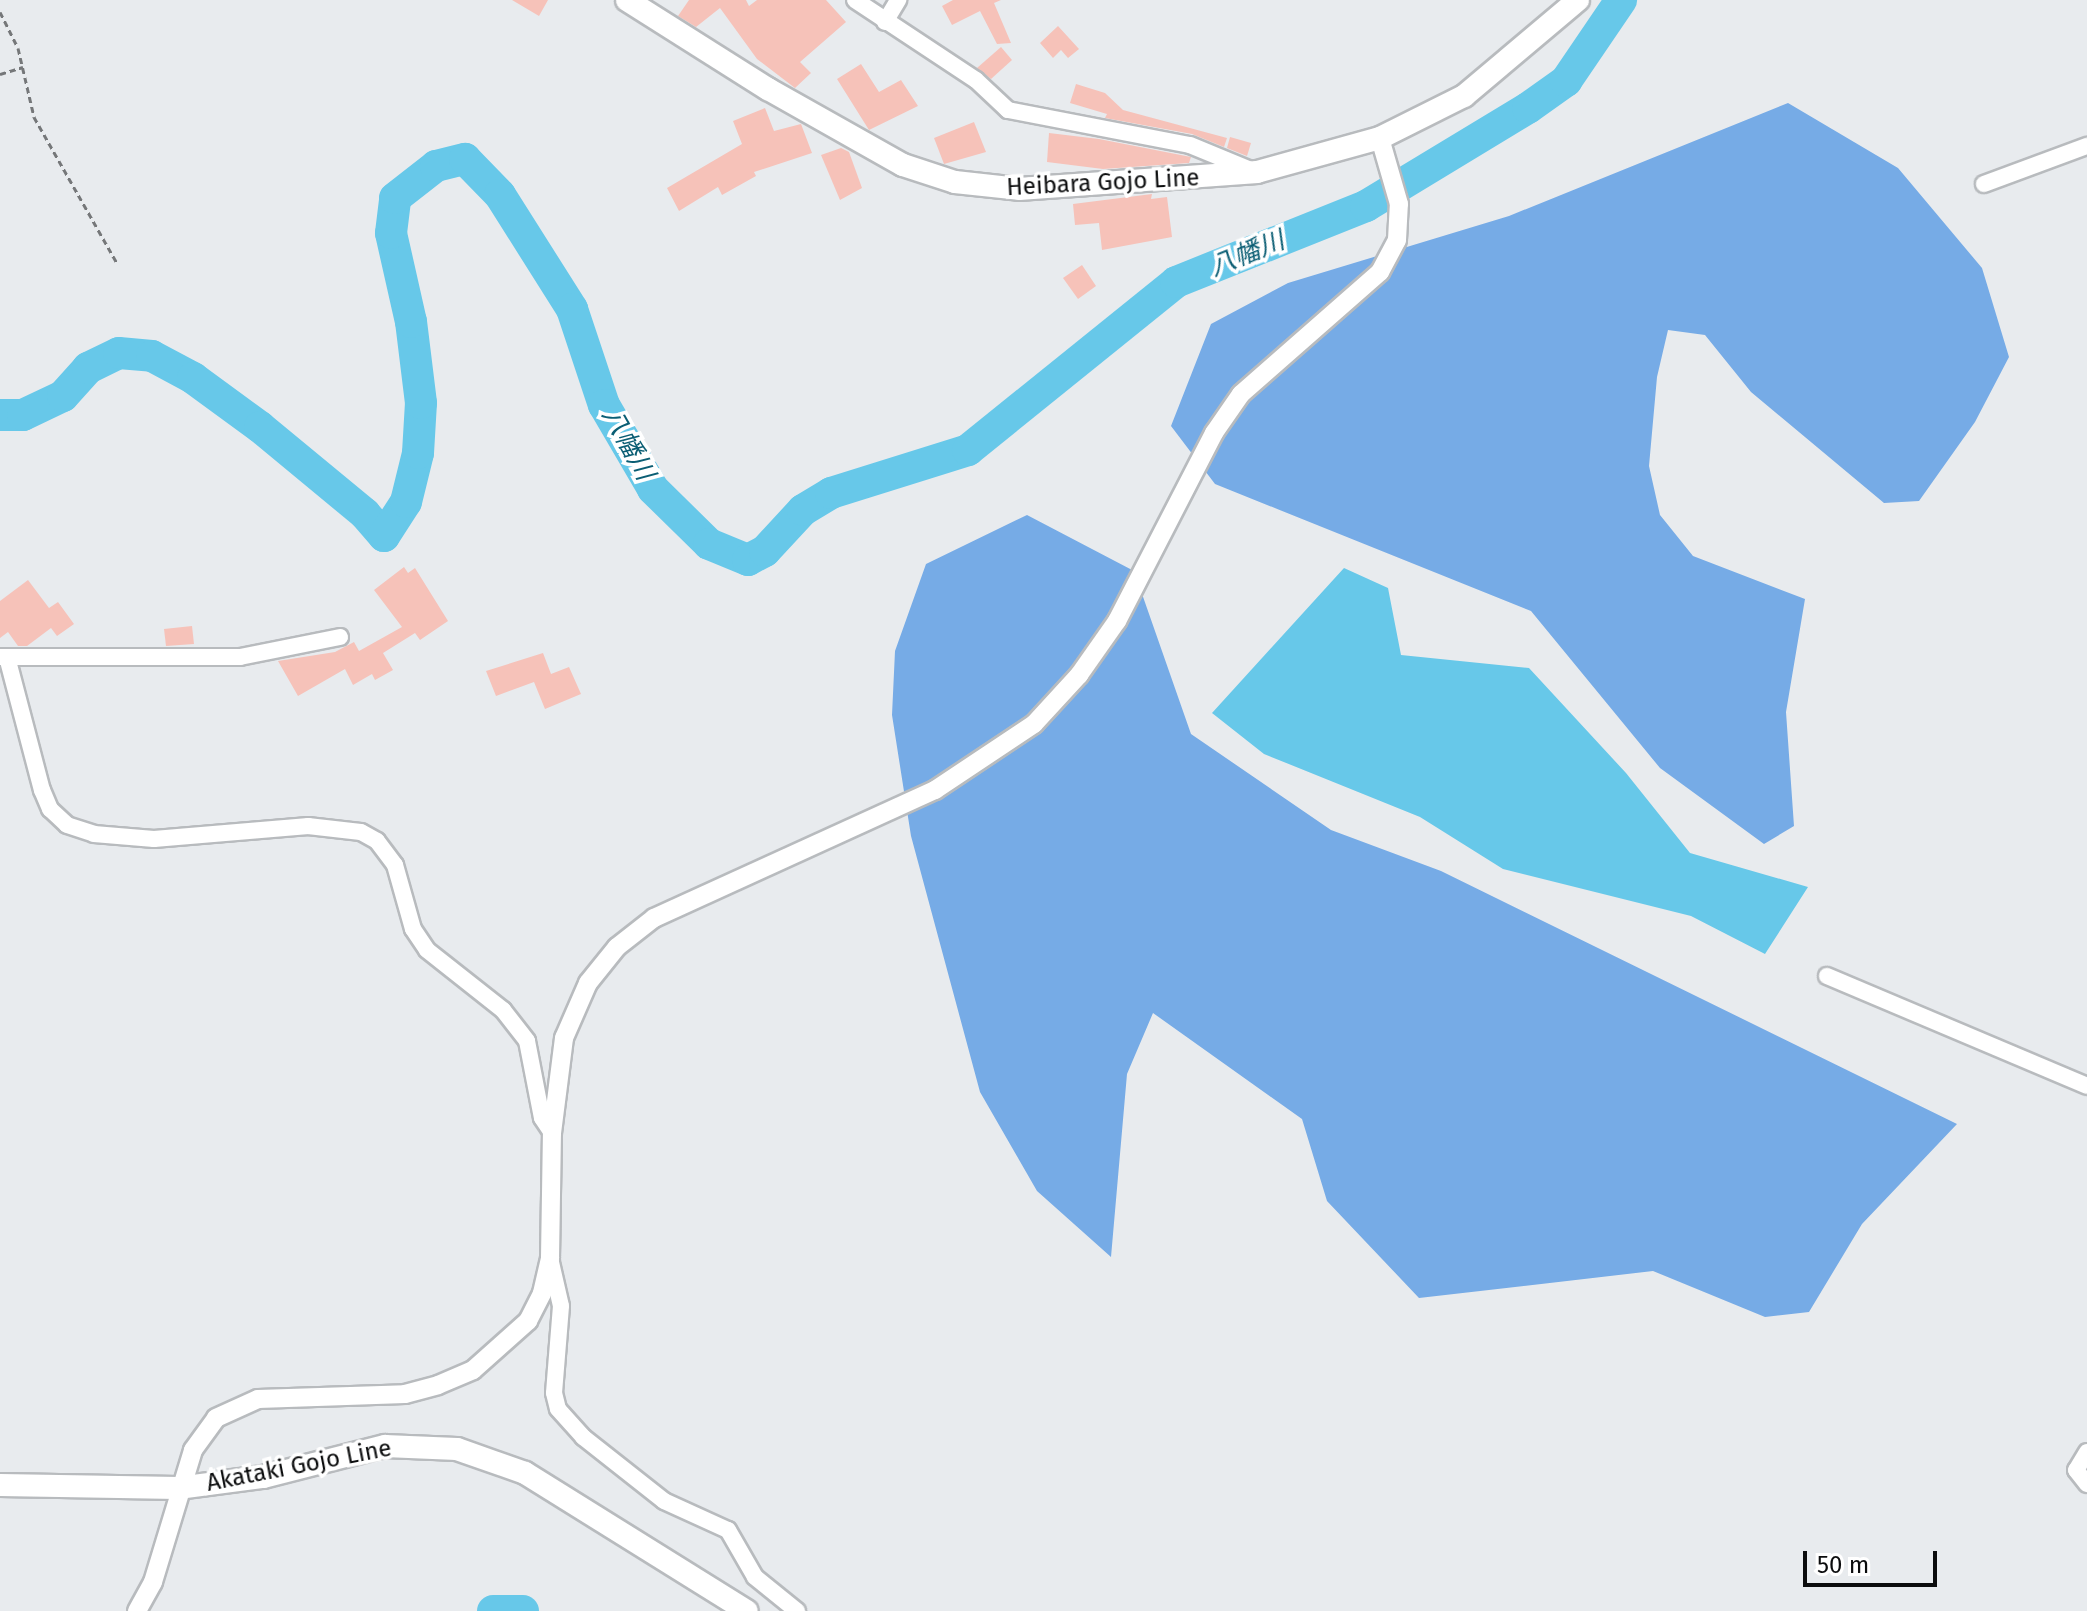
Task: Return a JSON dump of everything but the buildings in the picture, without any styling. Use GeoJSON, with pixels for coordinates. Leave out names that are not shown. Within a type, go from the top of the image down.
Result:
{"type":"FeatureCollection","features":[{"type":"Feature","properties":{"kind":"main road","name":"Heibara Gojo Line"},"geometry":{"type":"LineString","coordinates":[[627,0],[813,116],[931,176],[991,189],[1257,172],[1380,138],[1464,96],[1578,0]]}},
{"type":"Feature","properties":{"kind":"main road","name":"Akataki Gojo Line"},"geometry":{"type":"LineString","coordinates":[[0,1485],[178,1488],[263,1477],[385,1446],[457,1449],[537,1479],[747,1611]]}},
{"type":"Feature","properties":{"kind":"street"},"geometry":{"type":"LineString","coordinates":[[855,0],[976,80],[1008,110],[1190,145],[1257,172]]}},
{"type":"Feature","properties":{"kind":"street"},"geometry":{"type":"LineString","coordinates":[[885,22],[898,0]]}},
{"type":"Feature","properties":{"kind":"street"},"geometry":{"type":"LineString","coordinates":[[137,1611],[153,1582],[178,1488],[199,1438],[216,1418],[243,1403],[324,1393],[405,1394],[473,1370],[528,1321],[542,1293],[550,1258],[552,1133],[559,1057],[570,1019],[601,964],[635,931],[935,790],[1025,731],[1070,685],[1117,621],[1214,433],[1266,368],[1353,301],[1380,272],[1397,240],[1399,204],[1380,138]]}},
{"type":"Feature","properties":{"kind":"street"},"geometry":{"type":"LineString","coordinates":[[1984,184],[2087,146]]}},
{"type":"Feature","properties":{"kind":"street"},"geometry":{"type":"LineString","coordinates":[[340,637],[240,657],[4,657],[42,790],[50,809],[67,825],[94,834],[154,839],[308,826],[361,832],[377,841],[395,865],[413,929],[427,950],[503,1010],[527,1041],[542,1118],[552,1133]]}},
{"type":"Feature","properties":{"kind":"street"},"geometry":{"type":"LineString","coordinates":[[1827,976],[2087,1086]]}},
{"type":"Feature","properties":{"kind":"street"},"geometry":{"type":"LineString","coordinates":[[550,1258],[561,1306],[554,1393],[558,1409],[583,1437],[664,1501],[728,1530],[755,1577],[797,1611]]}},
{"type":"Feature","properties":{"kind":"street"},"geometry":{"type":"LineString","coordinates":[[2087,1452],[2076,1470],[2087,1484]]}},
{"type":"Feature","properties":{"kind":"path"},"geometry":{"type":"LineString","coordinates":[[0,12],[23,67],[34,117],[117,263]]}},
{"type":"Feature","properties":{"kind":"path"},"geometry":{"type":"LineString","coordinates":[[0,74],[23,67]]}},
{"type":"Feature","properties":{"kind":"shaded area"},"geometry":{"type":"Polygon","coordinates":[[[1788,103],[1898,168],[1982,268],[2009,357],[1975,422],[1919,501],[1884,503],[1751,392],[1705,335],[1668,330],[1657,377],[1649,466],[1660,515],[1693,556],[1805,599],[1786,712],[1794,826],[1764,844],[1660,768],[1531,611],[1215,484],[1171,426],[1211,324],[1288,283],[1509,216],[1788,103]]]}},
{"type":"Feature","properties":{"kind":"shaded area"},"geometry":{"type":"Polygon","coordinates":[[[1027,515],[1134,571],[1191,734],[1331,830],[1441,871],[1957,1124],[1862,1224],[1809,1312],[1765,1317],[1653,1271],[1419,1298],[1327,1201],[1302,1119],[1153,1013],[1127,1074],[1111,1257],[1037,1191],[980,1092],[911,836],[892,715],[895,651],[926,564],[1027,515]]]}},
{"type":"Feature","properties":{"kind":"shaded area"},"geometry":{"type":"Polygon","coordinates":[[[1344,568],[1388,588],[1401,655],[1529,668],[1626,773],[1690,853],[1808,887],[1765,954],[1691,916],[1503,869],[1420,817],[1264,754],[1212,713],[1344,568]]]}},
{"type":"Feature","properties":{"kind":"waterway","name":"八幡川"},"geometry":{"type":"LineString","coordinates":[[0,415],[23,415],[63,396],[88,368],[119,353],[152,356],[193,378],[260,427],[365,514],[384,536],[406,502],[418,453],[421,403],[411,322],[391,233],[395,198],[436,166],[465,159],[500,195],[572,309],[604,405],[653,489],[709,544],[748,560],[765,551],[803,510],[831,493],[968,450],[1176,282],[1366,206],[1528,108],[1566,81],[1621,0]]}},
{"type":"Feature","properties":{"kind":"waterway"},"geometry":{"type":"LineString","coordinates":[[493,1611],[523,1611]]}}]}
